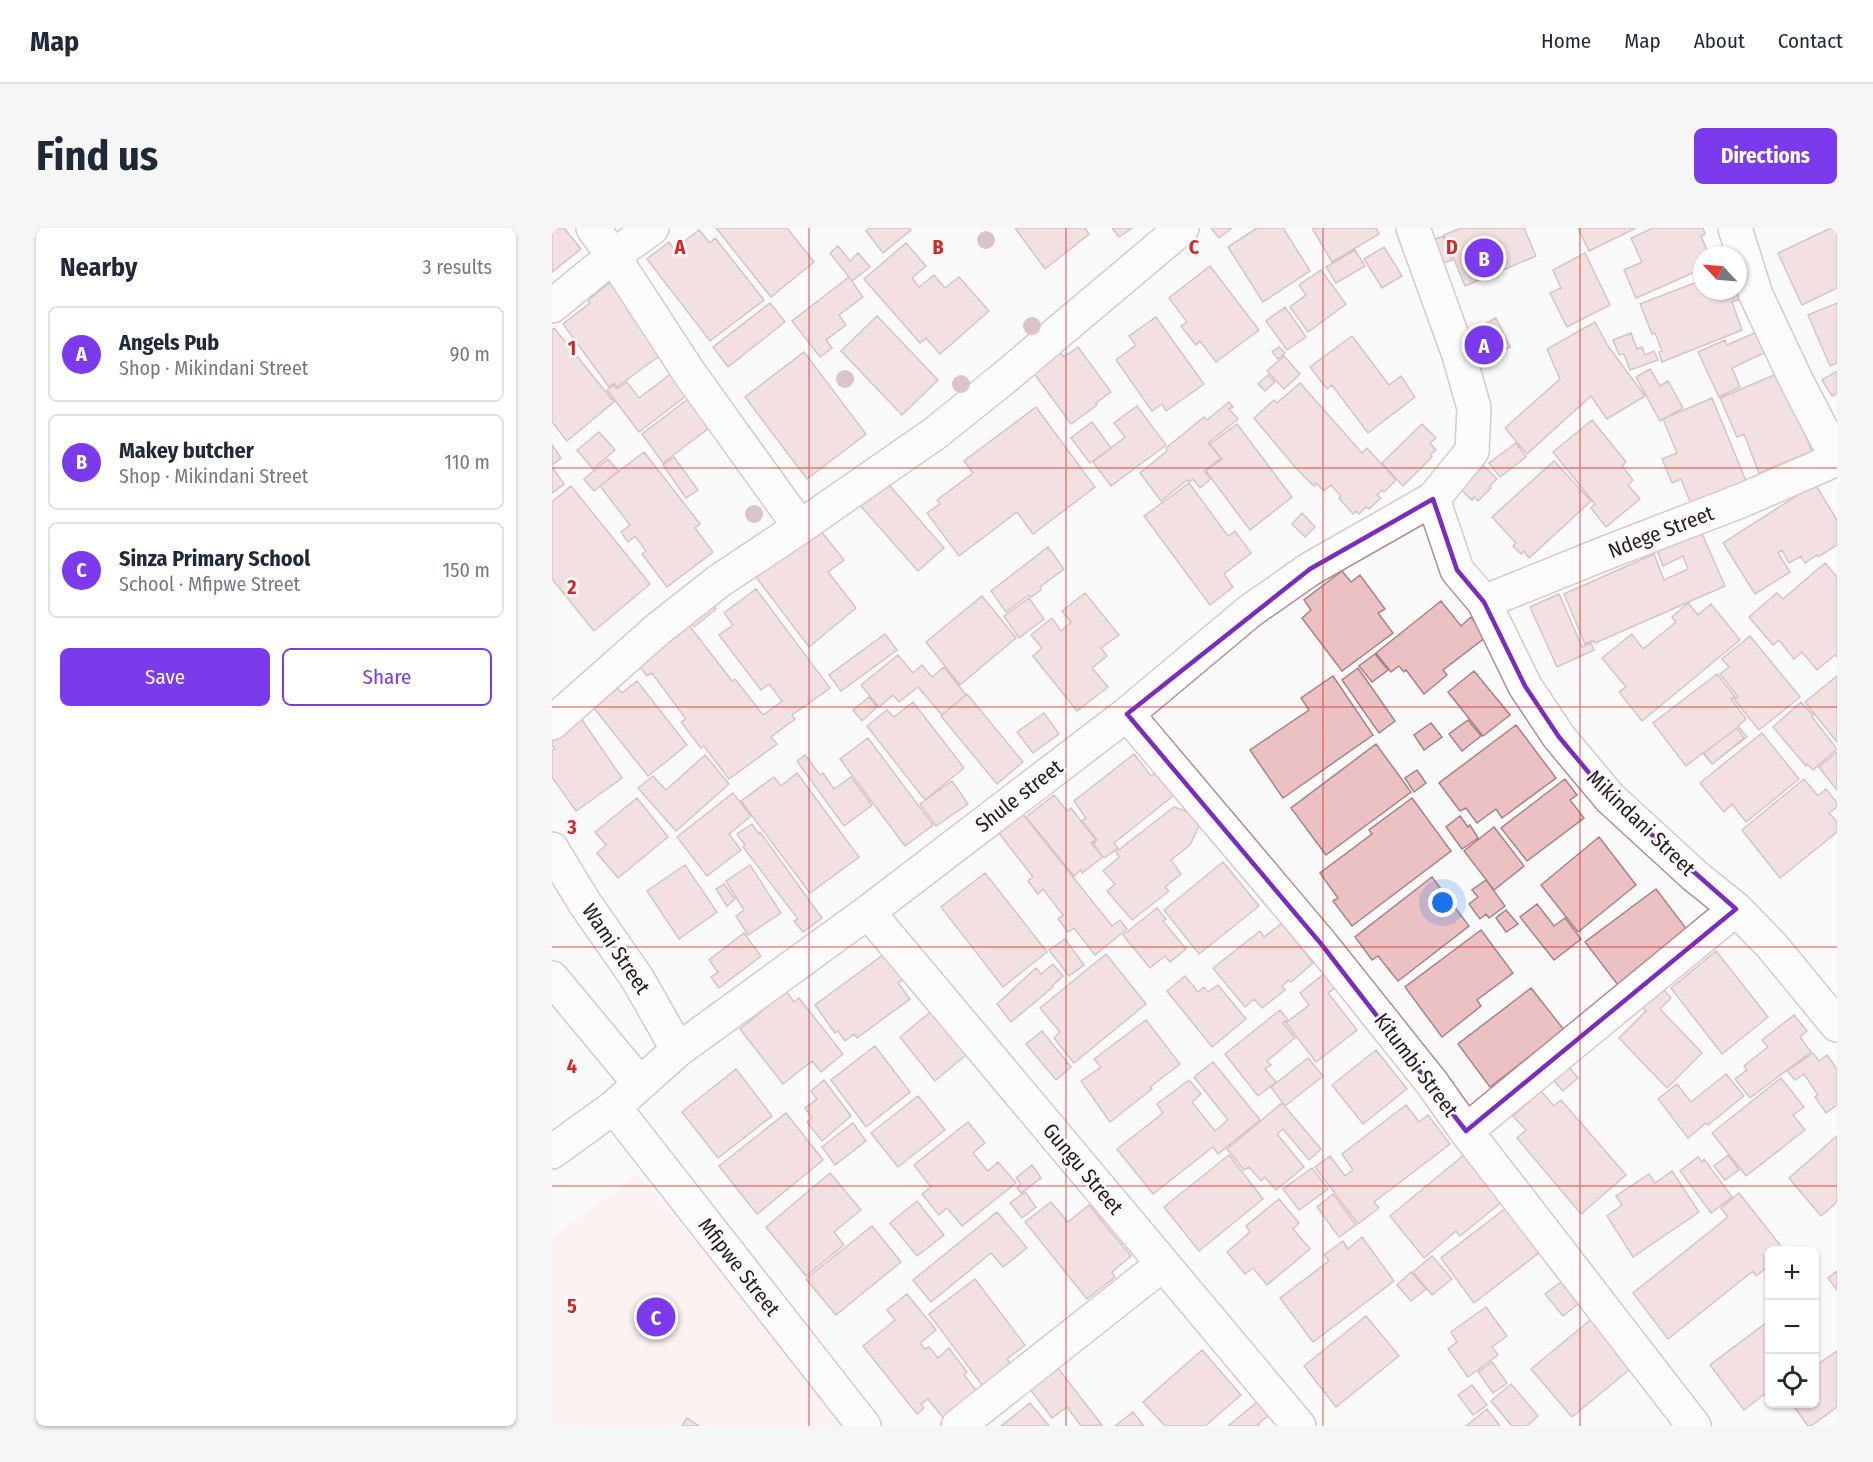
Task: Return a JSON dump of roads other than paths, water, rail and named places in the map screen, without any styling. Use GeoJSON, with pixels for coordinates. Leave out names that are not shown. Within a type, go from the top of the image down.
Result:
{"type":"FeatureCollection","features":[{"type":"Feature","properties":{"kind":"street"},"geometry":{"type":"LineString","coordinates":[[593,228],[690,374],[800,527]]}},
{"type":"Feature","properties":{"kind":"street"},"geometry":{"type":"LineString","coordinates":[[552,306],[613,256],[652,228]]}},
{"type":"Feature","properties":{"kind":"street"},"geometry":{"type":"LineString","coordinates":[[552,723],[658,629],[720,581],[934,434],[1182,228]]}},
{"type":"Feature","properties":{"kind":"street"},"geometry":{"type":"LineString","coordinates":[[1413,228],[1459,355],[1474,408],[1472,451],[1433,499]]}},
{"type":"Feature","properties":{"kind":"street"},"geometry":{"type":"LineString","coordinates":[[1735,228],[1756,295],[1837,459]]}},
{"type":"Feature","properties":{"kind":"street","name":"Ndege Street"},"geometry":{"type":"LineString","coordinates":[[1484,602],[1743,500],[1837,459]]}},
{"type":"Feature","properties":{"kind":"street","name":"Mikindani Street"},"geometry":{"type":"LineString","coordinates":[[1433,499],[1457,570],[1484,602],[1525,686],[1559,737],[1610,798],[1695,876],[1736,909],[1772,946],[1837,1025]]}},
{"type":"Feature","properties":{"kind":"street","name":"Shule street"},"geometry":{"type":"LineString","coordinates":[[552,1152],[614,1107],[678,1050],[868,912],[1127,714],[1250,611],[1310,569],[1433,499]]}},
{"type":"Feature","properties":{"kind":"street","name":"Kitumbi Street"},"geometry":{"type":"LineString","coordinates":[[1127,714],[1322,945],[1432,1083],[1466,1131],[1694,1426]]}},
{"type":"Feature","properties":{"kind":"street","name":"Wami Street"},"geometry":{"type":"LineString","coordinates":[[552,849],[584,902],[637,978],[678,1050]]}},
{"type":"Feature","properties":{"kind":"street"},"geometry":{"type":"LineString","coordinates":[[1466,1131],[1736,909]]}},
{"type":"Feature","properties":{"kind":"street","name":"Gungu Street"},"geometry":{"type":"LineString","coordinates":[[868,912],[1299,1426]]}},
{"type":"Feature","properties":{"kind":"street"},"geometry":{"type":"LineString","coordinates":[[552,978],[640,1084]]}},
{"type":"Feature","properties":{"kind":"street","name":"Mfipwe Street"},"geometry":{"type":"LineString","coordinates":[[614,1107],[864,1426]]}},
{"type":"Feature","properties":{"kind":"street"},"geometry":{"type":"LineString","coordinates":[[958,1426],[1163,1264]]}},
{"type":"Feature","properties":{"kind":"place","name":"Makey butcher"},"geometry":{"type":"Point","coordinates":[1484,258]}},
{"type":"Feature","properties":{"kind":"place","name":"Angels Pub"},"geometry":{"type":"Point","coordinates":[1484,345]}},
{"type":"Feature","properties":{"kind":"place","name":"Sinza Primary School"},"geometry":{"type":"Point","coordinates":[656,1317]}}]}
